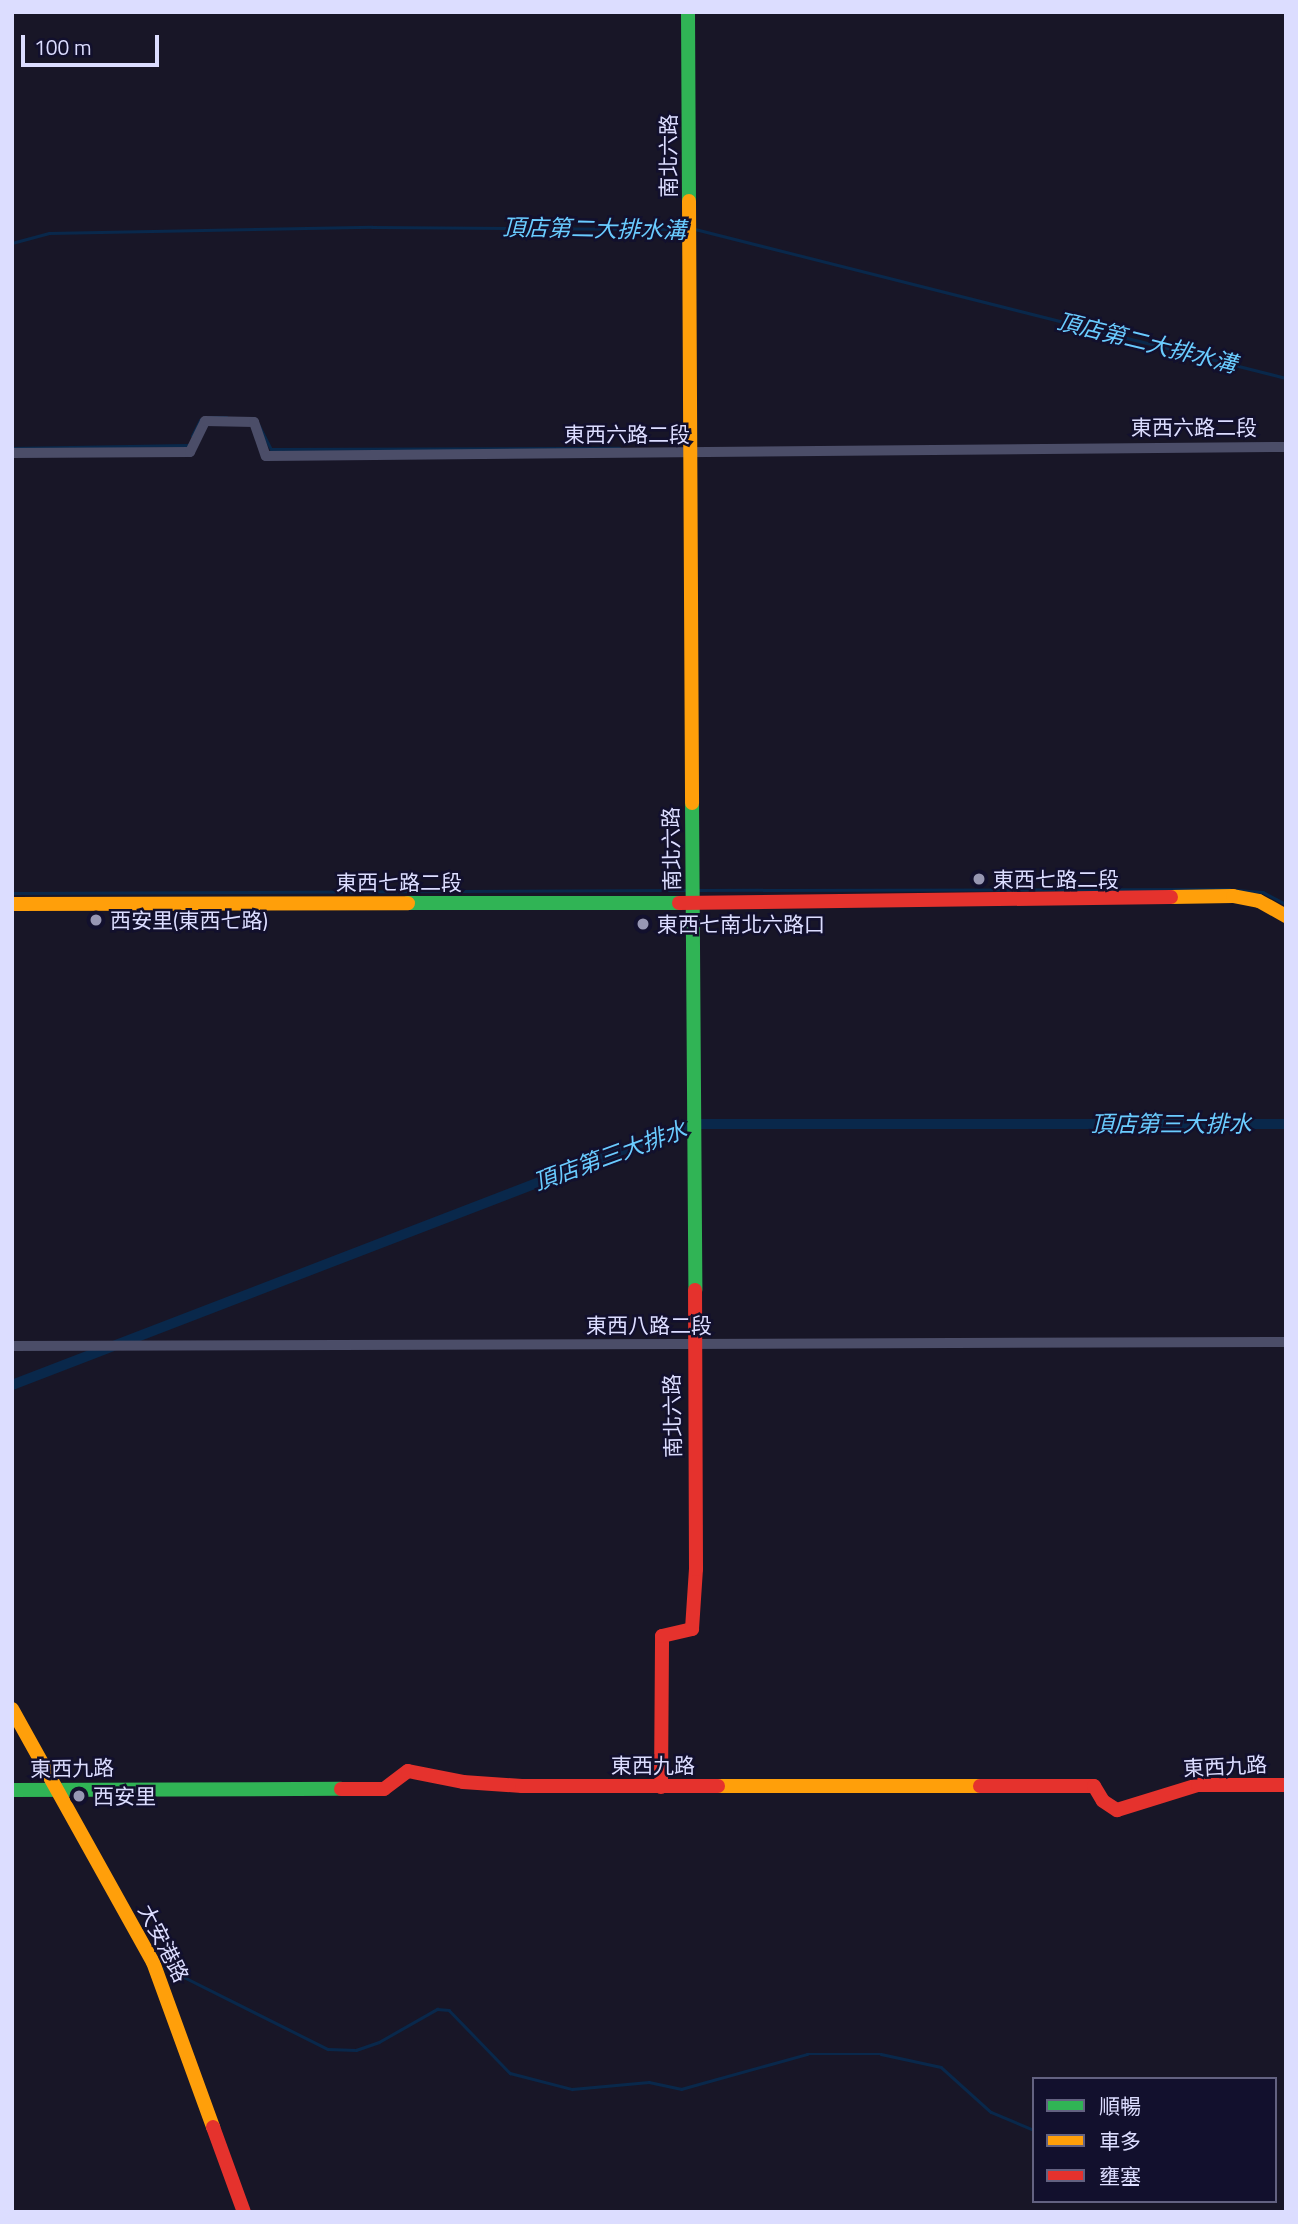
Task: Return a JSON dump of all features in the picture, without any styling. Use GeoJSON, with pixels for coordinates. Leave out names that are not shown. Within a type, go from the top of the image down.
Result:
{"type":"FeatureCollection","features":[{"type":"Feature","properties":{"kind":"street","name":"南北六路"},"geometry":{"type":"LineString","coordinates":[[661,1787],[662,1636],[692,1629],[693,1615],[693,904],[688,12]]}},
{"type":"Feature","properties":{"kind":"street","name":"東西六路二段"},"geometry":{"type":"LineString","coordinates":[[12,453],[190,452],[205,421],[254,422],[266,456],[1286,447]]}},
{"type":"Feature","properties":{"kind":"street","name":"東西七路二段"},"geometry":{"type":"LineString","coordinates":[[12,904],[693,904],[1233,896],[1259,901],[1286,916]]}},
{"type":"Feature","properties":{"kind":"street","name":"東西八路二段"},"geometry":{"type":"LineString","coordinates":[[12,1346],[1286,1342]]}},
{"type":"Feature","properties":{"kind":"street","name":"大安港路"},"geometry":{"type":"LineString","coordinates":[[12,1709],[153,1962],[244,2212]]}},
{"type":"Feature","properties":{"kind":"street","name":"東西九路"},"geometry":{"type":"LineString","coordinates":[[12,1790],[384,1789],[408,1772],[522,1786],[1094,1786],[1103,1801],[1118,1810],[1198,1785],[1286,1784]]}},
{"type":"Feature","properties":{"kind":"waterway","name":"頂店第二大排水溝"},"geometry":{"type":"LineString","coordinates":[[12,243],[49,233],[372,227],[685,229]]}},
{"type":"Feature","properties":{"kind":"waterway","name":"頂店第二大排水溝"},"geometry":{"type":"LineString","coordinates":[[695,229],[1286,378]]}},
{"type":"Feature","properties":{"kind":"waterway"},"geometry":{"type":"LineString","coordinates":[[210,417],[227,417]]}},
{"type":"Feature","properties":{"kind":"waterway"},"geometry":{"type":"LineString","coordinates":[[192,436],[200,420]]}},
{"type":"Feature","properties":{"kind":"waterway"},"geometry":{"type":"LineString","coordinates":[[259,425],[271,449],[619,448]]}},
{"type":"Feature","properties":{"kind":"waterway"},"geometry":{"type":"LineString","coordinates":[[12,448],[188,445]]}},
{"type":"Feature","properties":{"kind":"waterway"},"geometry":{"type":"LineString","coordinates":[[697,890],[1229,889]]}},
{"type":"Feature","properties":{"kind":"waterway"},"geometry":{"type":"LineString","coordinates":[[12,893],[687,890]]}},
{"type":"Feature","properties":{"kind":"waterway"},"geometry":{"type":"LineString","coordinates":[[1236,890],[1263,892],[1286,904]]}},
{"type":"Feature","properties":{"kind":"waterway","name":"頂店第三大排水"},"geometry":{"type":"LineString","coordinates":[[12,1385],[690,1124],[1286,1124]]}},
{"type":"Feature","properties":{"kind":"waterway"},"geometry":{"type":"LineString","coordinates":[[164,1967],[328,2049],[356,2050],[379,2042],[437,2009],[449,2010],[510,2073],[572,2089],[649,2082],[681,2089],[807,2054],[881,2054],[941,2067],[991,2112],[1032,2129]]}},
{"type":"Feature","properties":{"kind":"traffic: fast"},"geometry":{"type":"LineString","coordinates":[[688,12],[689,201]]}},
{"type":"Feature","properties":{"kind":"traffic: fast"},"geometry":{"type":"LineString","coordinates":[[692,803],[695,1290]]}},
{"type":"Feature","properties":{"kind":"traffic: fast"},"geometry":{"type":"LineString","coordinates":[[408,903],[679,903]]}},
{"type":"Feature","properties":{"kind":"traffic: fast"},"geometry":{"type":"LineString","coordinates":[[12,1790],[341,1789]]}},
{"type":"Feature","properties":{"kind":"traffic: slow"},"geometry":{"type":"LineString","coordinates":[[689,201],[692,803]]}},
{"type":"Feature","properties":{"kind":"traffic: slow"},"geometry":{"type":"LineString","coordinates":[[1171,897],[1233,896],[1259,901],[1286,916]]}},
{"type":"Feature","properties":{"kind":"traffic: slow"},"geometry":{"type":"LineString","coordinates":[[12,904],[408,903]]}},
{"type":"Feature","properties":{"kind":"traffic: slow"},"geometry":{"type":"LineString","coordinates":[[12,1709],[153,1962],[213,2127]]}},
{"type":"Feature","properties":{"kind":"traffic: slow"},"geometry":{"type":"LineString","coordinates":[[718,1786],[980,1786]]}},
{"type":"Feature","properties":{"kind":"traffic: jam"},"geometry":{"type":"LineString","coordinates":[[679,903],[1171,897]]}},
{"type":"Feature","properties":{"kind":"traffic: jam"},"geometry":{"type":"LineString","coordinates":[[661,1787],[662,1636],[692,1629],[696,1569],[695,1290]]}},
{"type":"Feature","properties":{"kind":"traffic: jam"},"geometry":{"type":"LineString","coordinates":[[341,1789],[384,1789],[408,1771],[463,1782],[522,1786],[718,1786]]}},
{"type":"Feature","properties":{"kind":"traffic: jam"},"geometry":{"type":"LineString","coordinates":[[980,1786],[1094,1786],[1103,1801],[1117,1810],[1198,1785],[1286,1785]]}},
{"type":"Feature","properties":{"kind":"traffic: jam"},"geometry":{"type":"LineString","coordinates":[[213,2127],[244,2212]]}},
{"type":"Feature","properties":{"kind":"place","name":"東西七路二段"},"geometry":{"type":"Point","coordinates":[979,879]}},
{"type":"Feature","properties":{"kind":"place","name":"西安里(東西七路)"},"geometry":{"type":"Point","coordinates":[96,920]}},
{"type":"Feature","properties":{"kind":"place","name":"東西七南北六路口"},"geometry":{"type":"Point","coordinates":[643,924]}},
{"type":"Feature","properties":{"kind":"place","name":"西安里"},"geometry":{"type":"Point","coordinates":[79,1796]}}]}
